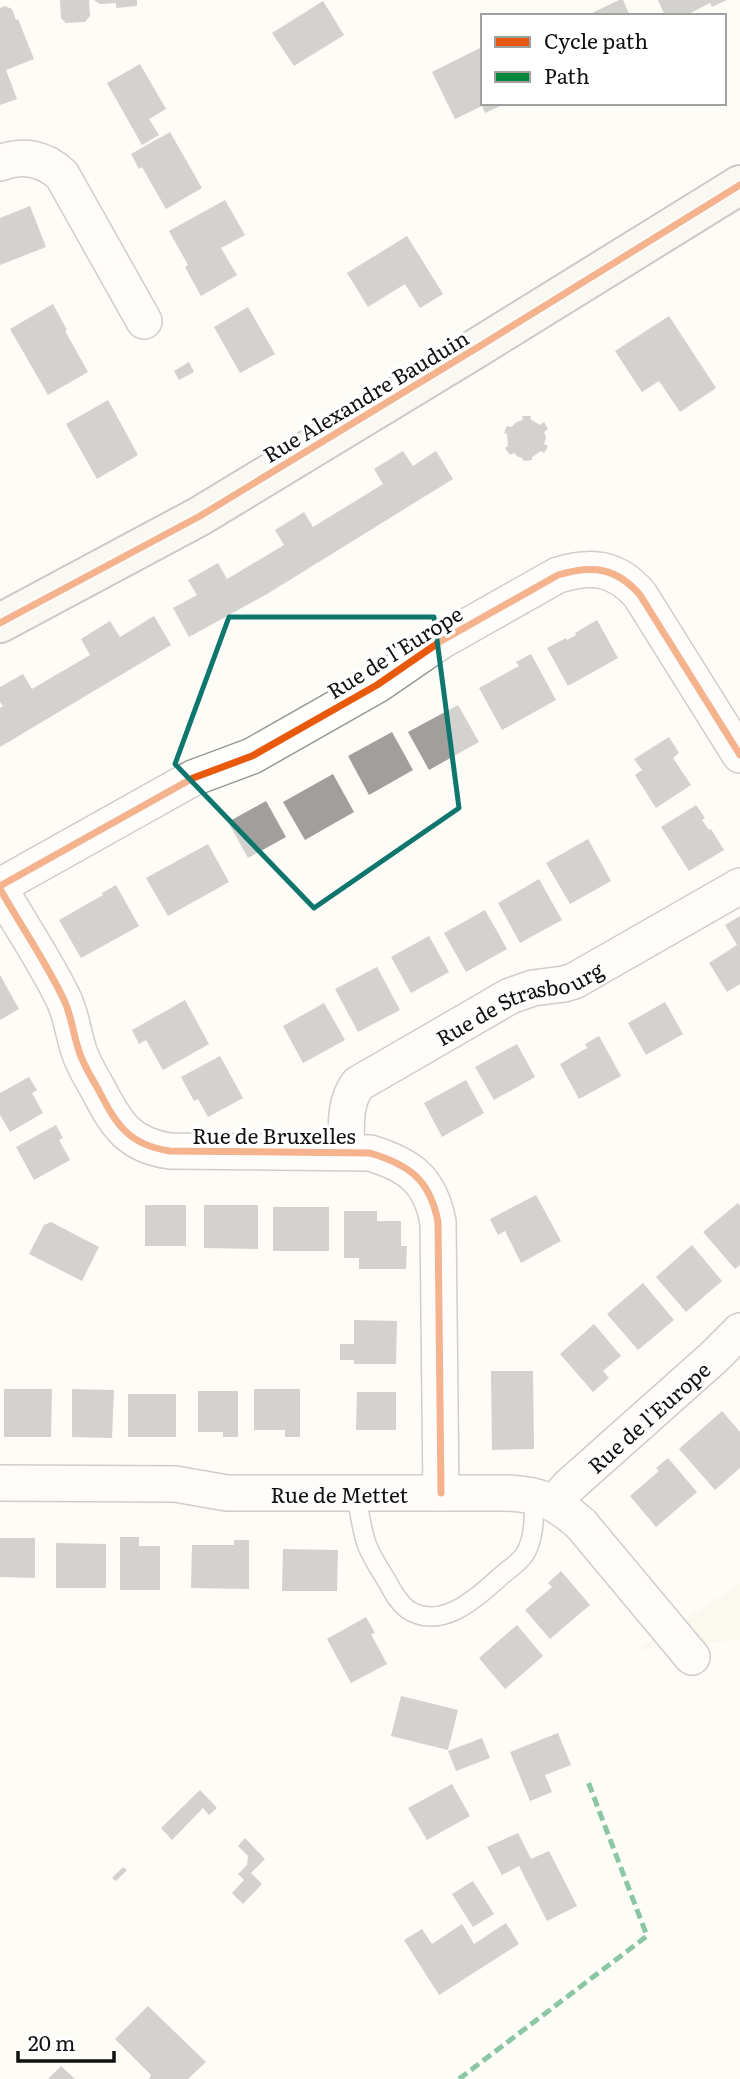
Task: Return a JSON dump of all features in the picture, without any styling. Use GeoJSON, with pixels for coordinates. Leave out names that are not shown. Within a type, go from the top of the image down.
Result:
{"type":"FeatureCollection","features":[{"type":"Feature","properties":{"kind":"street"},"geometry":{"type":"LineString","coordinates":[[0,163],[19,158],[33,159],[46,162],[62,174],[144,321]]}},
{"type":"Feature","properties":{"kind":"street","name":"Rue Alexandre Bauduin"},"geometry":{"type":"LineString","coordinates":[[0,623],[200,516],[740,185]]}},
{"type":"Feature","properties":{"kind":"street","name":"Rue de l'Europe"},"geometry":{"type":"LineString","coordinates":[[0,888],[193,778],[252,755],[377,685],[442,641],[558,575],[573,571],[603,571],[617,575],[631,584],[740,755]]}},
{"type":"Feature","properties":{"kind":"street","name":"Rue de Strasbourg"},"geometry":{"type":"LineString","coordinates":[[346,1152],[347,1104],[358,1084],[510,996],[533,988],[574,981],[740,886]]}},
{"type":"Feature","properties":{"kind":"street","name":"Rue de Bruxelles"},"geometry":{"type":"LineString","coordinates":[[0,888],[64,999],[79,1051],[114,1119],[128,1136],[155,1149],[170,1151],[370,1153],[398,1163],[422,1181],[435,1209],[439,1245],[441,1493]]}},
{"type":"Feature","properties":{"kind":"street","name":"Rue de l'Europe"},"geometry":{"type":"LineString","coordinates":[[544,1499],[568,1487],[740,1331]]}},
{"type":"Feature","properties":{"kind":"street","name":"Rue de Mettet"},"geometry":{"type":"LineString","coordinates":[[0,1483],[175,1484],[227,1493],[513,1493],[544,1499]]}},
{"type":"Feature","properties":{"kind":"street"},"geometry":{"type":"LineString","coordinates":[[544,1499],[581,1524],[692,1657]]}},
{"type":"Feature","properties":{"kind":"lane"},"geometry":{"type":"LineString","coordinates":[[356,1492],[367,1546],[397,1598],[407,1608],[421,1615],[436,1616],[450,1613],[481,1595],[523,1557],[544,1499]]}},
{"type":"Feature","properties":{"kind":"highlighted area"},"geometry":{"type":"Polygon","coordinates":[[[229,617],[434,617],[459,808],[314,908],[175,764],[229,617]]]}},
{"type":"Feature","properties":{"kind":"shaded area"},"geometry":{"type":"Polygon","coordinates":[[[740,1583],[740,1640],[637,1650],[740,1583]]]}},
{"type":"Feature","properties":{"kind":"building"},"geometry":{"type":"Polygon","coordinates":[[[60,0],[89,0],[90,16],[85,22],[66,23],[61,18],[60,0]]]}},
{"type":"Feature","properties":{"kind":"building"},"geometry":{"type":"Polygon","coordinates":[[[94,0],[137,0],[137,6],[116,8],[116,3],[100,4],[94,0]]]}},
{"type":"Feature","properties":{"kind":"building"},"geometry":{"type":"Polygon","coordinates":[[[623,0],[629,14],[590,14],[623,0]]]}},
{"type":"Feature","properties":{"kind":"building"},"geometry":{"type":"Polygon","coordinates":[[[658,0],[727,0],[712,7],[710,3],[689,14],[664,14],[658,0]]]}},
{"type":"Feature","properties":{"kind":"building"},"geometry":{"type":"Polygon","coordinates":[[[323,1],[344,35],[294,66],[272,33],[323,1]]]}},
{"type":"Feature","properties":{"kind":"building"},"geometry":{"type":"Polygon","coordinates":[[[5,6],[12,9],[16,20],[18,19],[34,59],[6,70],[17,99],[0,105],[0,8],[5,6]]]}},
{"type":"Feature","properties":{"kind":"building"},"geometry":{"type":"Polygon","coordinates":[[[481,48],[481,105],[503,105],[485,113],[482,106],[455,119],[432,72],[481,48]]]}},
{"type":"Feature","properties":{"kind":"building"},"geometry":{"type":"Polygon","coordinates":[[[140,64],[166,109],[149,119],[159,135],[142,145],[107,83],[140,64]]]}},
{"type":"Feature","properties":{"kind":"building"},"geometry":{"type":"Polygon","coordinates":[[[170,132],[202,188],[166,209],[142,167],[139,169],[131,154],[170,132]]]}},
{"type":"Feature","properties":{"kind":"building"},"geometry":{"type":"Polygon","coordinates":[[[225,200],[245,235],[221,248],[237,275],[201,296],[169,231],[225,200]]]}},
{"type":"Feature","properties":{"kind":"building"},"geometry":{"type":"Polygon","coordinates":[[[30,206],[46,247],[0,265],[0,218],[30,206]]]}},
{"type":"Feature","properties":{"kind":"building"},"geometry":{"type":"Polygon","coordinates":[[[407,236],[443,294],[420,308],[405,284],[368,307],[347,273],[407,236]]]}},
{"type":"Feature","properties":{"kind":"building"},"geometry":{"type":"Polygon","coordinates":[[[53,304],[88,372],[48,395],[10,329],[53,304]]]}},
{"type":"Feature","properties":{"kind":"building"},"geometry":{"type":"Polygon","coordinates":[[[248,307],[275,354],[240,373],[214,327],[248,307]]]}},
{"type":"Feature","properties":{"kind":"building"},"geometry":{"type":"Polygon","coordinates":[[[669,316],[716,388],[680,412],[659,381],[642,392],[615,351],[669,316]]]}},
{"type":"Feature","properties":{"kind":"building"},"geometry":{"type":"Polygon","coordinates":[[[189,362],[194,372],[179,380],[174,371],[189,362]]]}},
{"type":"Feature","properties":{"kind":"building"},"geometry":{"type":"Polygon","coordinates":[[[108,400],[138,455],[97,479],[66,424],[108,400]]]}},
{"type":"Feature","properties":{"kind":"building"},"geometry":{"type":"Polygon","coordinates":[[[522,416],[531,416],[530,419],[540,425],[544,422],[548,429],[544,432],[544,444],[548,446],[546,450],[532,457],[532,460],[524,461],[514,453],[510,455],[505,448],[508,446],[507,434],[504,433],[507,426],[511,427],[523,420],[522,416]]]}},
{"type":"Feature","properties":{"kind":"building"},"geometry":{"type":"Polygon","coordinates":[[[403,451],[413,466],[436,451],[453,479],[267,594],[189,637],[173,608],[197,595],[188,580],[218,563],[227,579],[284,545],[275,530],[304,512],[313,527],[383,484],[374,469],[403,451]]]}},
{"type":"Feature","properties":{"kind":"building"},"geometry":{"type":"Polygon","coordinates":[[[154,616],[171,645],[0,747],[0,708],[3,706],[0,702],[0,687],[23,674],[32,689],[90,655],[81,639],[110,621],[120,637],[154,616]]]}},
{"type":"Feature","properties":{"kind":"building"},"geometry":{"type":"Polygon","coordinates":[[[597,620],[618,658],[568,686],[547,648],[576,635],[575,633],[597,620]]]}},
{"type":"Feature","properties":{"kind":"building"},"geometry":{"type":"Polygon","coordinates":[[[531,654],[556,700],[502,730],[479,688],[519,666],[516,662],[531,654]]]}},
{"type":"Feature","properties":{"kind":"building"},"geometry":{"type":"Polygon","coordinates":[[[458,705],[479,742],[429,770],[408,732],[458,705]]]}},
{"type":"Feature","properties":{"kind":"building"},"geometry":{"type":"Polygon","coordinates":[[[392,732],[413,770],[369,795],[348,756],[392,732]]]}},
{"type":"Feature","properties":{"kind":"building"},"geometry":{"type":"Polygon","coordinates":[[[669,737],[679,753],[673,758],[691,785],[656,808],[635,775],[642,770],[634,759],[669,737]]]}},
{"type":"Feature","properties":{"kind":"building"},"geometry":{"type":"Polygon","coordinates":[[[333,774],[354,812],[305,840],[283,802],[333,774]]]}},
{"type":"Feature","properties":{"kind":"building"},"geometry":{"type":"Polygon","coordinates":[[[266,801],[286,837],[248,858],[228,822],[266,801]]]}},
{"type":"Feature","properties":{"kind":"building"},"geometry":{"type":"Polygon","coordinates":[[[696,805],[705,818],[702,820],[724,850],[689,871],[661,827],[696,805]]]}},
{"type":"Feature","properties":{"kind":"building"},"geometry":{"type":"Polygon","coordinates":[[[588,839],[611,881],[570,904],[546,863],[588,839]]]}},
{"type":"Feature","properties":{"kind":"building"},"geometry":{"type":"Polygon","coordinates":[[[208,844],[229,882],[168,916],[146,878],[208,844]]]}},
{"type":"Feature","properties":{"kind":"building"},"geometry":{"type":"Polygon","coordinates":[[[539,879],[562,920],[520,943],[498,903],[539,879]]]}},
{"type":"Feature","properties":{"kind":"building"},"geometry":{"type":"Polygon","coordinates":[[[116,885],[139,926],[81,958],[59,920],[116,885]]]}},
{"type":"Feature","properties":{"kind":"building"},"geometry":{"type":"Polygon","coordinates":[[[485,910],[507,949],[466,972],[444,933],[485,910]]]}},
{"type":"Feature","properties":{"kind":"building"},"geometry":{"type":"Polygon","coordinates":[[[740,916],[740,984],[727,992],[709,963],[737,945],[725,925],[740,916]]]}},
{"type":"Feature","properties":{"kind":"building"},"geometry":{"type":"Polygon","coordinates":[[[429,936],[449,972],[411,993],[391,957],[429,936]]]}},
{"type":"Feature","properties":{"kind":"building"},"geometry":{"type":"Polygon","coordinates":[[[377,967],[400,1010],[358,1032],[335,989],[377,967]]]}},
{"type":"Feature","properties":{"kind":"building"},"geometry":{"type":"Polygon","coordinates":[[[0,975],[19,1009],[0,1020],[0,975]]]}},
{"type":"Feature","properties":{"kind":"building"},"geometry":{"type":"Polygon","coordinates":[[[185,1000],[209,1044],[163,1070],[146,1040],[139,1044],[132,1030],[185,1000]]]}},
{"type":"Feature","properties":{"kind":"building"},"geometry":{"type":"Polygon","coordinates":[[[665,1002],[683,1034],[646,1055],[628,1023],[665,1002]]]}},
{"type":"Feature","properties":{"kind":"building"},"geometry":{"type":"Polygon","coordinates":[[[324,1003],[345,1040],[303,1063],[283,1026],[324,1003]]]}},
{"type":"Feature","properties":{"kind":"building"},"geometry":{"type":"Polygon","coordinates":[[[599,1036],[621,1076],[579,1099],[560,1064],[587,1048],[585,1044],[599,1036]]]}},
{"type":"Feature","properties":{"kind":"building"},"geometry":{"type":"Polygon","coordinates":[[[517,1044],[535,1077],[494,1100],[475,1067],[517,1044]]]}},
{"type":"Feature","properties":{"kind":"building"},"geometry":{"type":"Polygon","coordinates":[[[220,1056],[243,1098],[208,1117],[198,1099],[194,1101],[181,1077],[220,1056]]]}},
{"type":"Feature","properties":{"kind":"building"},"geometry":{"type":"Polygon","coordinates":[[[29,1077],[37,1090],[32,1093],[43,1113],[10,1132],[0,1115],[0,1093],[29,1077]]]}},
{"type":"Feature","properties":{"kind":"building"},"geometry":{"type":"Polygon","coordinates":[[[466,1080],[484,1113],[442,1137],[424,1103],[466,1080]]]}},
{"type":"Feature","properties":{"kind":"building"},"geometry":{"type":"Polygon","coordinates":[[[56,1125],[63,1138],[59,1140],[70,1160],[34,1180],[16,1147],[56,1125]]]}},
{"type":"Feature","properties":{"kind":"building"},"geometry":{"type":"Polygon","coordinates":[[[536,1195],[561,1241],[521,1263],[505,1231],[498,1235],[490,1219],[536,1195]]]}},
{"type":"Feature","properties":{"kind":"building"},"geometry":{"type":"Polygon","coordinates":[[[738,1203],[740,1265],[735,1269],[703,1232],[738,1203]]]}},
{"type":"Feature","properties":{"kind":"building"},"geometry":{"type":"Polygon","coordinates":[[[145,1205],[186,1205],[186,1246],[145,1246],[145,1205]]]}},
{"type":"Feature","properties":{"kind":"building"},"geometry":{"type":"Polygon","coordinates":[[[204,1205],[258,1205],[258,1249],[204,1248],[204,1205]]]}},
{"type":"Feature","properties":{"kind":"building"},"geometry":{"type":"Polygon","coordinates":[[[273,1207],[329,1207],[329,1251],[273,1251],[273,1207]]]}},
{"type":"Feature","properties":{"kind":"building"},"geometry":{"type":"Polygon","coordinates":[[[344,1211],[377,1211],[377,1221],[401,1221],[401,1246],[407,1246],[406,1269],[359,1269],[359,1258],[344,1258],[344,1211]]]}},
{"type":"Feature","properties":{"kind":"building"},"geometry":{"type":"Polygon","coordinates":[[[51,1222],[99,1247],[82,1281],[29,1254],[44,1225],[51,1222]]]}},
{"type":"Feature","properties":{"kind":"building"},"geometry":{"type":"Polygon","coordinates":[[[692,1245],[722,1281],[686,1312],[656,1277],[692,1245]]]}},
{"type":"Feature","properties":{"kind":"building"},"geometry":{"type":"Polygon","coordinates":[[[643,1283],[674,1320],[638,1350],[607,1314],[643,1283]]]}},
{"type":"Feature","properties":{"kind":"building"},"geometry":{"type":"Polygon","coordinates":[[[354,1320],[397,1321],[396,1364],[354,1364],[354,1360],[340,1360],[340,1344],[354,1344],[354,1320]]]}},
{"type":"Feature","properties":{"kind":"building"},"geometry":{"type":"Polygon","coordinates":[[[594,1324],[621,1356],[603,1371],[609,1378],[593,1392],[560,1354],[594,1324]]]}},
{"type":"Feature","properties":{"kind":"building"},"geometry":{"type":"Polygon","coordinates":[[[491,1371],[533,1371],[534,1449],[492,1450],[491,1371]]]}},
{"type":"Feature","properties":{"kind":"building"},"geometry":{"type":"Polygon","coordinates":[[[4,1389],[52,1389],[51,1437],[4,1437],[4,1389]]]}},
{"type":"Feature","properties":{"kind":"building"},"geometry":{"type":"Polygon","coordinates":[[[72,1389],[114,1390],[112,1438],[72,1437],[72,1389]]]}},
{"type":"Feature","properties":{"kind":"building"},"geometry":{"type":"Polygon","coordinates":[[[254,1389],[300,1389],[300,1437],[285,1437],[285,1430],[254,1430],[254,1389]]]}},
{"type":"Feature","properties":{"kind":"building"},"geometry":{"type":"Polygon","coordinates":[[[198,1391],[238,1391],[238,1437],[223,1437],[223,1432],[198,1432],[198,1391]]]}},
{"type":"Feature","properties":{"kind":"building"},"geometry":{"type":"Polygon","coordinates":[[[357,1392],[396,1392],[396,1430],[356,1430],[357,1392]]]}},
{"type":"Feature","properties":{"kind":"building"},"geometry":{"type":"Polygon","coordinates":[[[128,1394],[176,1394],[176,1437],[128,1437],[128,1394]]]}},
{"type":"Feature","properties":{"kind":"building"},"geometry":{"type":"Polygon","coordinates":[[[722,1411],[740,1432],[740,1468],[715,1490],[679,1449],[722,1411]]]}},
{"type":"Feature","properties":{"kind":"building"},"geometry":{"type":"Polygon","coordinates":[[[668,1458],[697,1492],[656,1527],[630,1496],[659,1471],[656,1468],[668,1458]]]}},
{"type":"Feature","properties":{"kind":"building"},"geometry":{"type":"Polygon","coordinates":[[[120,1537],[139,1537],[139,1546],[160,1546],[160,1590],[120,1590],[120,1537]]]}},
{"type":"Feature","properties":{"kind":"building"},"geometry":{"type":"Polygon","coordinates":[[[0,1538],[35,1538],[35,1578],[0,1577],[0,1538]]]}},
{"type":"Feature","properties":{"kind":"building"},"geometry":{"type":"Polygon","coordinates":[[[234,1540],[249,1540],[249,1589],[191,1588],[192,1545],[234,1545],[234,1540]]]}},
{"type":"Feature","properties":{"kind":"building"},"geometry":{"type":"Polygon","coordinates":[[[56,1543],[106,1544],[106,1588],[56,1588],[56,1543]]]}},
{"type":"Feature","properties":{"kind":"building"},"geometry":{"type":"Polygon","coordinates":[[[283,1549],[338,1550],[337,1591],[282,1591],[283,1549]]]}},
{"type":"Feature","properties":{"kind":"building"},"geometry":{"type":"Polygon","coordinates":[[[561,1571],[590,1605],[550,1639],[525,1610],[552,1587],[548,1583],[561,1571]]]}},
{"type":"Feature","properties":{"kind":"building"},"geometry":{"type":"Polygon","coordinates":[[[366,1617],[375,1633],[371,1634],[387,1664],[351,1683],[327,1639],[366,1617]]]}},
{"type":"Feature","properties":{"kind":"building"},"geometry":{"type":"Polygon","coordinates":[[[517,1625],[543,1656],[505,1689],[479,1658],[517,1625]]]}},
{"type":"Feature","properties":{"kind":"building"},"geometry":{"type":"Polygon","coordinates":[[[401,1696],[458,1710],[448,1750],[391,1736],[401,1696]]]}},
{"type":"Feature","properties":{"kind":"building"},"geometry":{"type":"Polygon","coordinates":[[[558,1733],[571,1765],[545,1775],[552,1792],[530,1801],[510,1752],[558,1733]]]}},
{"type":"Feature","properties":{"kind":"building"},"geometry":{"type":"Polygon","coordinates":[[[482,1738],[490,1758],[456,1771],[448,1751],[482,1738]]]}},
{"type":"Feature","properties":{"kind":"building"},"geometry":{"type":"Polygon","coordinates":[[[452,1784],[470,1816],[427,1840],[408,1808],[452,1784]]]}},
{"type":"Feature","properties":{"kind":"building"},"geometry":{"type":"Polygon","coordinates":[[[200,1790],[217,1808],[209,1815],[203,1808],[172,1840],[161,1828],[200,1790]]]}},
{"type":"Feature","properties":{"kind":"building"},"geometry":{"type":"Polygon","coordinates":[[[518,1833],[531,1859],[549,1851],[577,1906],[547,1921],[519,1866],[502,1875],[487,1847],[518,1833]]]}},
{"type":"Feature","properties":{"kind":"building"},"geometry":{"type":"Polygon","coordinates":[[[245,1838],[265,1859],[251,1873],[262,1884],[243,1904],[232,1893],[244,1880],[238,1874],[247,1865],[248,1856],[238,1846],[245,1838]]]}},
{"type":"Feature","properties":{"kind":"building"},"geometry":{"type":"Polygon","coordinates":[[[123,1867],[127,1870],[116,1881],[112,1878],[123,1867]]]}},
{"type":"Feature","properties":{"kind":"building"},"geometry":{"type":"Polygon","coordinates":[[[473,1881],[494,1914],[473,1927],[452,1894],[473,1881]]]}},
{"type":"Feature","properties":{"kind":"building"},"geometry":{"type":"Polygon","coordinates":[[[506,1923],[519,1944],[439,1995],[404,1940],[422,1929],[432,1944],[462,1924],[474,1944],[506,1923]]]}},
{"type":"Feature","properties":{"kind":"building"},"geometry":{"type":"Polygon","coordinates":[[[148,2006],[206,2062],[188,2079],[149,2079],[151,2075],[115,2039],[148,2006]]]}},
{"type":"Feature","properties":{"kind":"building"},"geometry":{"type":"Polygon","coordinates":[[[61,2066],[75,2079],[48,2079],[61,2066]]]}},
{"type":"Feature","properties":{"kind":"marked path"},"geometry":{"type":"LineString","coordinates":[[459,2079],[647,1936],[587,1779]]}},
{"type":"Feature","properties":{"kind":"cycle path"},"geometry":{"type":"LineString","coordinates":[[0,623],[200,516],[740,185]]}},
{"type":"Feature","properties":{"kind":"cycle path"},"geometry":{"type":"LineString","coordinates":[[0,886],[193,778],[252,756],[377,685],[441,641],[558,575],[570,572],[603,571],[622,579],[640,595],[740,755]]}},
{"type":"Feature","properties":{"kind":"cycle path"},"geometry":{"type":"LineString","coordinates":[[0,889],[64,1000],[87,1070],[111,1113],[134,1138],[144,1144],[170,1151],[370,1153],[407,1169],[424,1185],[438,1222],[441,1493]]}}]}
